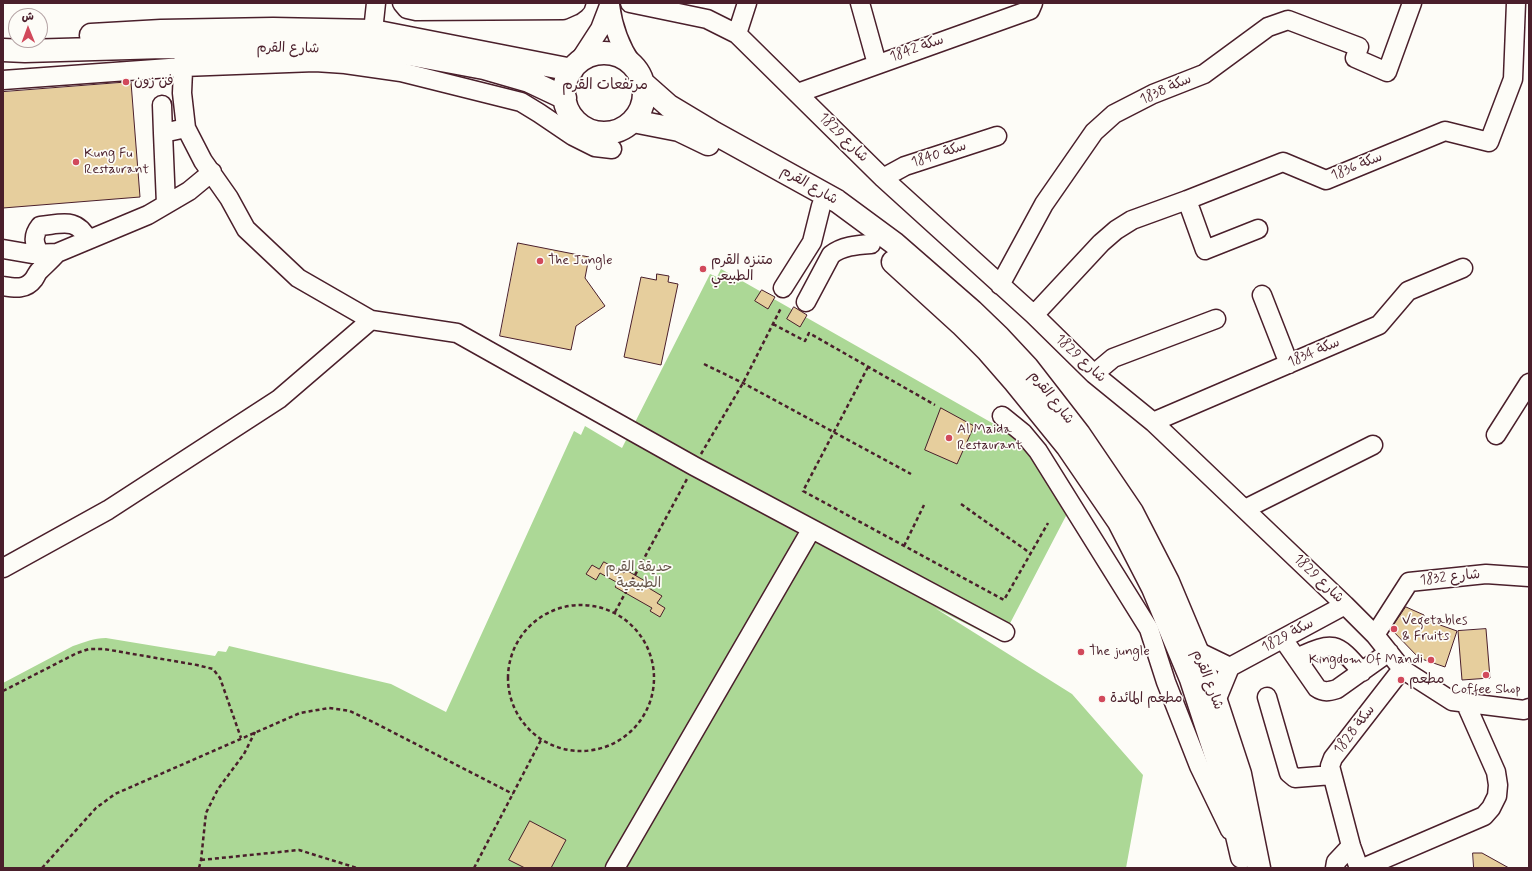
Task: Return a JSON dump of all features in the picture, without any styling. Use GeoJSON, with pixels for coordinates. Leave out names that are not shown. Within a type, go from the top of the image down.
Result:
{"type":"FeatureCollection","features":[{"type":"Feature","properties":{"kind":"main road","name":"شارع القرم"},"geometry":{"type":"LineString","coordinates":[[48,38],[161,31],[273,29],[373,31],[575,66]]}},
{"type":"Feature","properties":{"kind":"main road","name":"شارع القرم"},"geometry":{"type":"LineString","coordinates":[[3,50],[183,57],[365,49],[409,54],[484,68],[529,81],[565,98]]}},
{"type":"Feature","properties":{"kind":"main road"},"geometry":{"type":"LineString","coordinates":[[597,54],[610,54],[623,58],[632,64],[639,73],[643,83],[644,93],[643,103],[639,113],[633,121],[623,128],[611,132],[598,132],[586,128],[576,121],[568,111],[565,98],[567,79],[575,66],[587,57],[597,54]]}},
{"type":"Feature","properties":{"kind":"main road","name":"شارع القرم"},"geometry":{"type":"LineString","coordinates":[[643,83],[669,106],[714,133],[837,201],[894,243],[999,336],[1026,367],[1079,434],[1132,512],[1168,582],[1197,651],[1216,701],[1240,774],[1259,868]]}},
{"type":"Feature","properties":{"kind":"main road","name":"شارع القرم"},"geometry":{"type":"LineString","coordinates":[[633,121],[679,130],[777,180],[821,206],[899,267],[988,351],[1067,446],[1119,522],[1153,588],[1191,679],[1224,780],[1243,861]]}},
{"type":"Feature","properties":{"kind":"street"},"geometry":{"type":"LineString","coordinates":[[373,31],[376,3]]}},
{"type":"Feature","properties":{"kind":"street"},"geometry":{"type":"LineString","coordinates":[[402,3],[407,9],[416,11],[563,10],[576,3]]}},
{"type":"Feature","properties":{"kind":"street","name":"1829 شارع"},"geometry":{"type":"LineString","coordinates":[[630,3],[707,19],[737,34],[884,178],[1034,315],[1094,374],[1153,422],[1345,605],[1375,635],[1402,669],[1452,701],[1524,710],[1529,708]]}},
{"type":"Feature","properties":{"kind":"street"},"geometry":{"type":"LineString","coordinates":[[737,34],[747,3]]}},
{"type":"Feature","properties":{"kind":"street"},"geometry":{"type":"LineString","coordinates":[[860,3],[877,64]]}},
{"type":"Feature","properties":{"kind":"street","name":"سكة 1842"},"geometry":{"type":"LineString","coordinates":[[798,93],[1030,10],[1033,3]]}},
{"type":"Feature","properties":{"kind":"street","name":"1838 سكة"},"geometry":{"type":"LineString","coordinates":[[1000,285],[1044,204],[1094,132],[1114,114],[1153,94],[1204,74],[1268,27],[1288,20],[1359,47],[1355,58],[1387,72],[1412,3]]}},
{"type":"Feature","properties":{"kind":"street","name":"سكة 1836"},"geometry":{"type":"LineString","coordinates":[[1034,315],[1101,243],[1116,230],[1132,220],[1188,200],[1282,162],[1326,180],[1445,131],[1489,142],[1513,79],[1516,3]]}},
{"type":"Feature","properties":{"kind":"street"},"geometry":{"type":"LineString","coordinates":[[610,4],[614,30],[622,48],[632,64]]}},
{"type":"Feature","properties":{"kind":"street"},"geometry":{"type":"LineString","coordinates":[[575,66],[600,29],[610,4]]}},
{"type":"Feature","properties":{"kind":"street"},"geometry":{"type":"LineString","coordinates":[[183,57],[182,93],[186,128],[203,160],[229,198],[246,229],[298,278],[370,320],[457,333],[688,463],[811,530],[1005,632]]}},
{"type":"Feature","properties":{"kind":"street"},"geometry":{"type":"LineString","coordinates":[[3,80],[154,69],[183,57],[345,64],[401,72],[521,102],[589,145],[612,149]]}},
{"type":"Feature","properties":{"kind":"street"},"geometry":{"type":"LineString","coordinates":[[162,105],[166,204]]}},
{"type":"Feature","properties":{"kind":"street"},"geometry":{"type":"LineString","coordinates":[[163,133],[186,128]]}},
{"type":"Feature","properties":{"kind":"street","name":"سكة 1840"},"geometry":{"type":"LineString","coordinates":[[884,178],[905,166],[997,136]]}},
{"type":"Feature","properties":{"kind":"street"},"geometry":{"type":"LineString","coordinates":[[3,249],[42,259],[148,215],[189,191],[212,172]]}},
{"type":"Feature","properties":{"kind":"street"},"geometry":{"type":"LineString","coordinates":[[1188,200],[1205,250],[1258,229]]}},
{"type":"Feature","properties":{"kind":"street"},"geometry":{"type":"LineString","coordinates":[[783,288],[812,242],[821,206]]}},
{"type":"Feature","properties":{"kind":"street"},"geometry":{"type":"LineString","coordinates":[[42,259],[35,246],[34,238],[36,231],[40,226],[67,224],[77,225],[84,232],[88,240]]}},
{"type":"Feature","properties":{"kind":"street"},"geometry":{"type":"LineString","coordinates":[[806,302],[831,255],[837,250],[855,245],[871,244]]}},
{"type":"Feature","properties":{"kind":"street"},"geometry":{"type":"LineString","coordinates":[[3,286],[17,288],[24,287],[29,284],[42,259]]}},
{"type":"Feature","properties":{"kind":"street","name":"سكة 1834"},"geometry":{"type":"LineString","coordinates":[[1153,422],[1379,325],[1408,291],[1463,268]]}},
{"type":"Feature","properties":{"kind":"street"},"geometry":{"type":"LineString","coordinates":[[1262,295],[1289,364]]}},
{"type":"Feature","properties":{"kind":"street"},"geometry":{"type":"LineString","coordinates":[[1094,374],[1113,358],[1216,319]]}},
{"type":"Feature","properties":{"kind":"street"},"geometry":{"type":"LineString","coordinates":[[3,568],[108,510],[279,399],[370,320]]}},
{"type":"Feature","properties":{"kind":"street"},"geometry":{"type":"LineString","coordinates":[[1496,435],[1529,383]]}},
{"type":"Feature","properties":{"kind":"street"},"geometry":{"type":"LineString","coordinates":[[1002,416],[1023,434],[1038,451],[1149,629],[1166,682],[1199,766],[1243,861]]}},
{"type":"Feature","properties":{"kind":"street"},"geometry":{"type":"LineString","coordinates":[[1244,509],[1373,445]]}},
{"type":"Feature","properties":{"kind":"street"},"geometry":{"type":"LineString","coordinates":[[615,868],[811,530]]}},
{"type":"Feature","properties":{"kind":"street","name":"1832 شارع"},"geometry":{"type":"LineString","coordinates":[[1375,635],[1410,582],[1486,574],[1529,577]]}},
{"type":"Feature","properties":{"kind":"street","name":"سكة 1829"},"geometry":{"type":"LineString","coordinates":[[1230,667],[1345,605]]}},
{"type":"Feature","properties":{"kind":"street"},"geometry":{"type":"LineString","coordinates":[[1283,638],[1318,688],[1322,691],[1337,689],[1389,652]]}},
{"type":"Feature","properties":{"kind":"street"},"geometry":{"type":"LineString","coordinates":[[1296,658],[1322,646],[1338,648],[1347,654],[1362,672]]}},
{"type":"Feature","properties":{"kind":"street"},"geometry":{"type":"LineString","coordinates":[[1197,651],[1230,667],[1216,701]]}},
{"type":"Feature","properties":{"kind":"street","name":"سكة 1828"},"geometry":{"type":"LineString","coordinates":[[1359,868],[1351,846],[1330,766],[1333,758],[1402,669]]}},
{"type":"Feature","properties":{"kind":"street"},"geometry":{"type":"LineString","coordinates":[[1267,697],[1289,773],[1295,778],[1332,775]]}},
{"type":"Feature","properties":{"kind":"street"},"geometry":{"type":"LineString","coordinates":[[1363,868],[1484,816],[1491,808],[1497,796],[1498,785],[1496,772],[1466,702]]}},
{"type":"Feature","properties":{"kind":"street"},"geometry":{"type":"LineString","coordinates":[[1335,868],[1336,862],[1351,846]]}},
{"type":"Feature","properties":{"kind":"path"},"geometry":{"type":"LineString","coordinates":[[773,324],[805,341],[809,333],[935,405]]}},
{"type":"Feature","properties":{"kind":"path"},"geometry":{"type":"LineString","coordinates":[[704,364],[743,383],[911,474]]}},
{"type":"Feature","properties":{"kind":"path"},"geometry":{"type":"LineString","coordinates":[[868,367],[803,491],[1004,600],[1048,523]]}},
{"type":"Feature","properties":{"kind":"path"},"geometry":{"type":"LineString","coordinates":[[961,504],[1030,553]]}},
{"type":"Feature","properties":{"kind":"path"},"geometry":{"type":"LineString","coordinates":[[904,546],[924,505]]}},
{"type":"Feature","properties":{"kind":"path"},"geometry":{"type":"LineString","coordinates":[[569,605],[594,605],[615,612],[633,626],[650,650],[655,672],[650,705],[635,728],[618,742],[600,749],[574,751],[541,740],[532,734],[519,720],[507,686],[508,664],[518,639],[541,616],[569,605]]}},
{"type":"Feature","properties":{"kind":"path"},"geometry":{"type":"LineString","coordinates":[[3,691],[77,653],[89,649],[104,649],[197,665],[213,669],[220,678],[241,738]]}},
{"type":"Feature","properties":{"kind":"path"},"geometry":{"type":"LineString","coordinates":[[42,868],[96,808],[115,794],[300,713],[329,708],[350,711],[513,794]]}},
{"type":"Feature","properties":{"kind":"path"},"geometry":{"type":"LineString","coordinates":[[199,868],[206,813],[218,789],[244,754],[255,732]]}},
{"type":"Feature","properties":{"kind":"path"},"geometry":{"type":"LineString","coordinates":[[474,868],[541,740]]}},
{"type":"Feature","properties":{"kind":"path"},"geometry":{"type":"LineString","coordinates":[[201,860],[299,850],[357,868]]}},
{"type":"Feature","properties":{"kind":"green space","name":"حديقة القرم الطبيعية"},"geometry":{"type":"Polygon","coordinates":[[[721,269],[1001,428],[1030,456],[1046,478],[1068,512],[1005,633],[998,630],[994,638],[935,608],[1072,694],[1143,775],[1126,868],[3,868],[3,683],[73,646],[93,639],[106,638],[215,656],[218,651],[226,652],[229,646],[391,684],[446,712],[574,431],[581,435],[585,426],[622,448],[710,274],[717,277],[721,269]]]}},
{"type":"Feature","properties":{"kind":"building"},"geometry":{"type":"Polygon","coordinates":[[[131,82],[140,197],[3,208],[3,92],[131,82]]]}},
{"type":"Feature","properties":{"kind":"building"},"geometry":{"type":"Polygon","coordinates":[[[518,243],[589,257],[585,278],[605,306],[576,326],[571,350],[500,336],[518,243]]]}},
{"type":"Feature","properties":{"kind":"building"},"geometry":{"type":"Polygon","coordinates":[[[657,274],[669,276],[668,282],[678,284],[661,365],[624,357],[641,277],[656,280],[657,274]]]}},
{"type":"Feature","properties":{"kind":"building"},"geometry":{"type":"Polygon","coordinates":[[[762,290],[775,297],[768,309],[755,301],[762,290]]]}},
{"type":"Feature","properties":{"kind":"building"},"geometry":{"type":"Polygon","coordinates":[[[794,307],[807,315],[800,327],[787,319],[794,307]]]}},
{"type":"Feature","properties":{"kind":"building","name":"Al Maida Restaurant"},"geometry":{"type":"Polygon","coordinates":[[[941,408],[974,426],[957,464],[925,450],[941,408]]]}},
{"type":"Feature","properties":{"kind":"building"},"geometry":{"type":"Polygon","coordinates":[[[604,562],[624,573],[626,570],[645,581],[642,584],[662,596],[657,603],[665,608],[660,617],[650,611],[652,608],[615,587],[618,583],[600,573],[596,580],[586,574],[592,565],[599,569],[604,562]]]}},
{"type":"Feature","properties":{"kind":"building"},"geometry":{"type":"Polygon","coordinates":[[[1406,607],[1424,615],[1423,619],[1457,631],[1445,667],[1419,658],[1391,629],[1406,607]]]}},
{"type":"Feature","properties":{"kind":"building"},"geometry":{"type":"Polygon","coordinates":[[[1486,629],[1490,678],[1462,680],[1458,631],[1486,629]]]}},
{"type":"Feature","properties":{"kind":"building"},"geometry":{"type":"Polygon","coordinates":[[[530,821],[566,840],[551,868],[525,868],[509,860],[530,821]]]}},
{"type":"Feature","properties":{"kind":"building"},"geometry":{"type":"Polygon","coordinates":[[[1473,853],[1482,853],[1509,868],[1474,868],[1473,853]]]}},
{"type":"Feature","properties":{"kind":"place","name":"فن زون"},"geometry":{"type":"Point","coordinates":[126,82]}},
{"type":"Feature","properties":{"kind":"place","name":"Kung Fu Restaurant"},"geometry":{"type":"Point","coordinates":[76,162]}},
{"type":"Feature","properties":{"kind":"place","name":"The Jungle"},"geometry":{"type":"Point","coordinates":[540,261]}},
{"type":"Feature","properties":{"kind":"place","name":"متنزه القرم الطبيعي"},"geometry":{"type":"Point","coordinates":[703,269]}},
{"type":"Feature","properties":{"kind":"place","name":"Al Maida Restaurant"},"geometry":{"type":"Point","coordinates":[949,438]}},
{"type":"Feature","properties":{"kind":"place","name":"Vegetables & Fruits"},"geometry":{"type":"Point","coordinates":[1394,629]}},
{"type":"Feature","properties":{"kind":"place","name":"The jungle"},"geometry":{"type":"Point","coordinates":[1081,652]}},
{"type":"Feature","properties":{"kind":"place","name":"Kingdom Of Mandi"},"geometry":{"type":"Point","coordinates":[1431,660]}},
{"type":"Feature","properties":{"kind":"place","name":"Coffee Shop"},"geometry":{"type":"Point","coordinates":[1486,675]}},
{"type":"Feature","properties":{"kind":"place","name":"مطعم"},"geometry":{"type":"Point","coordinates":[1401,680]}},
{"type":"Feature","properties":{"kind":"place","name":"مطعم المائدة"},"geometry":{"type":"Point","coordinates":[1102,699]}},
{"type":"Feature","properties":{"kind":"district","name":"مرتفعات القرم"},"geometry":{"type":"Point","coordinates":[605,86]}}]}
